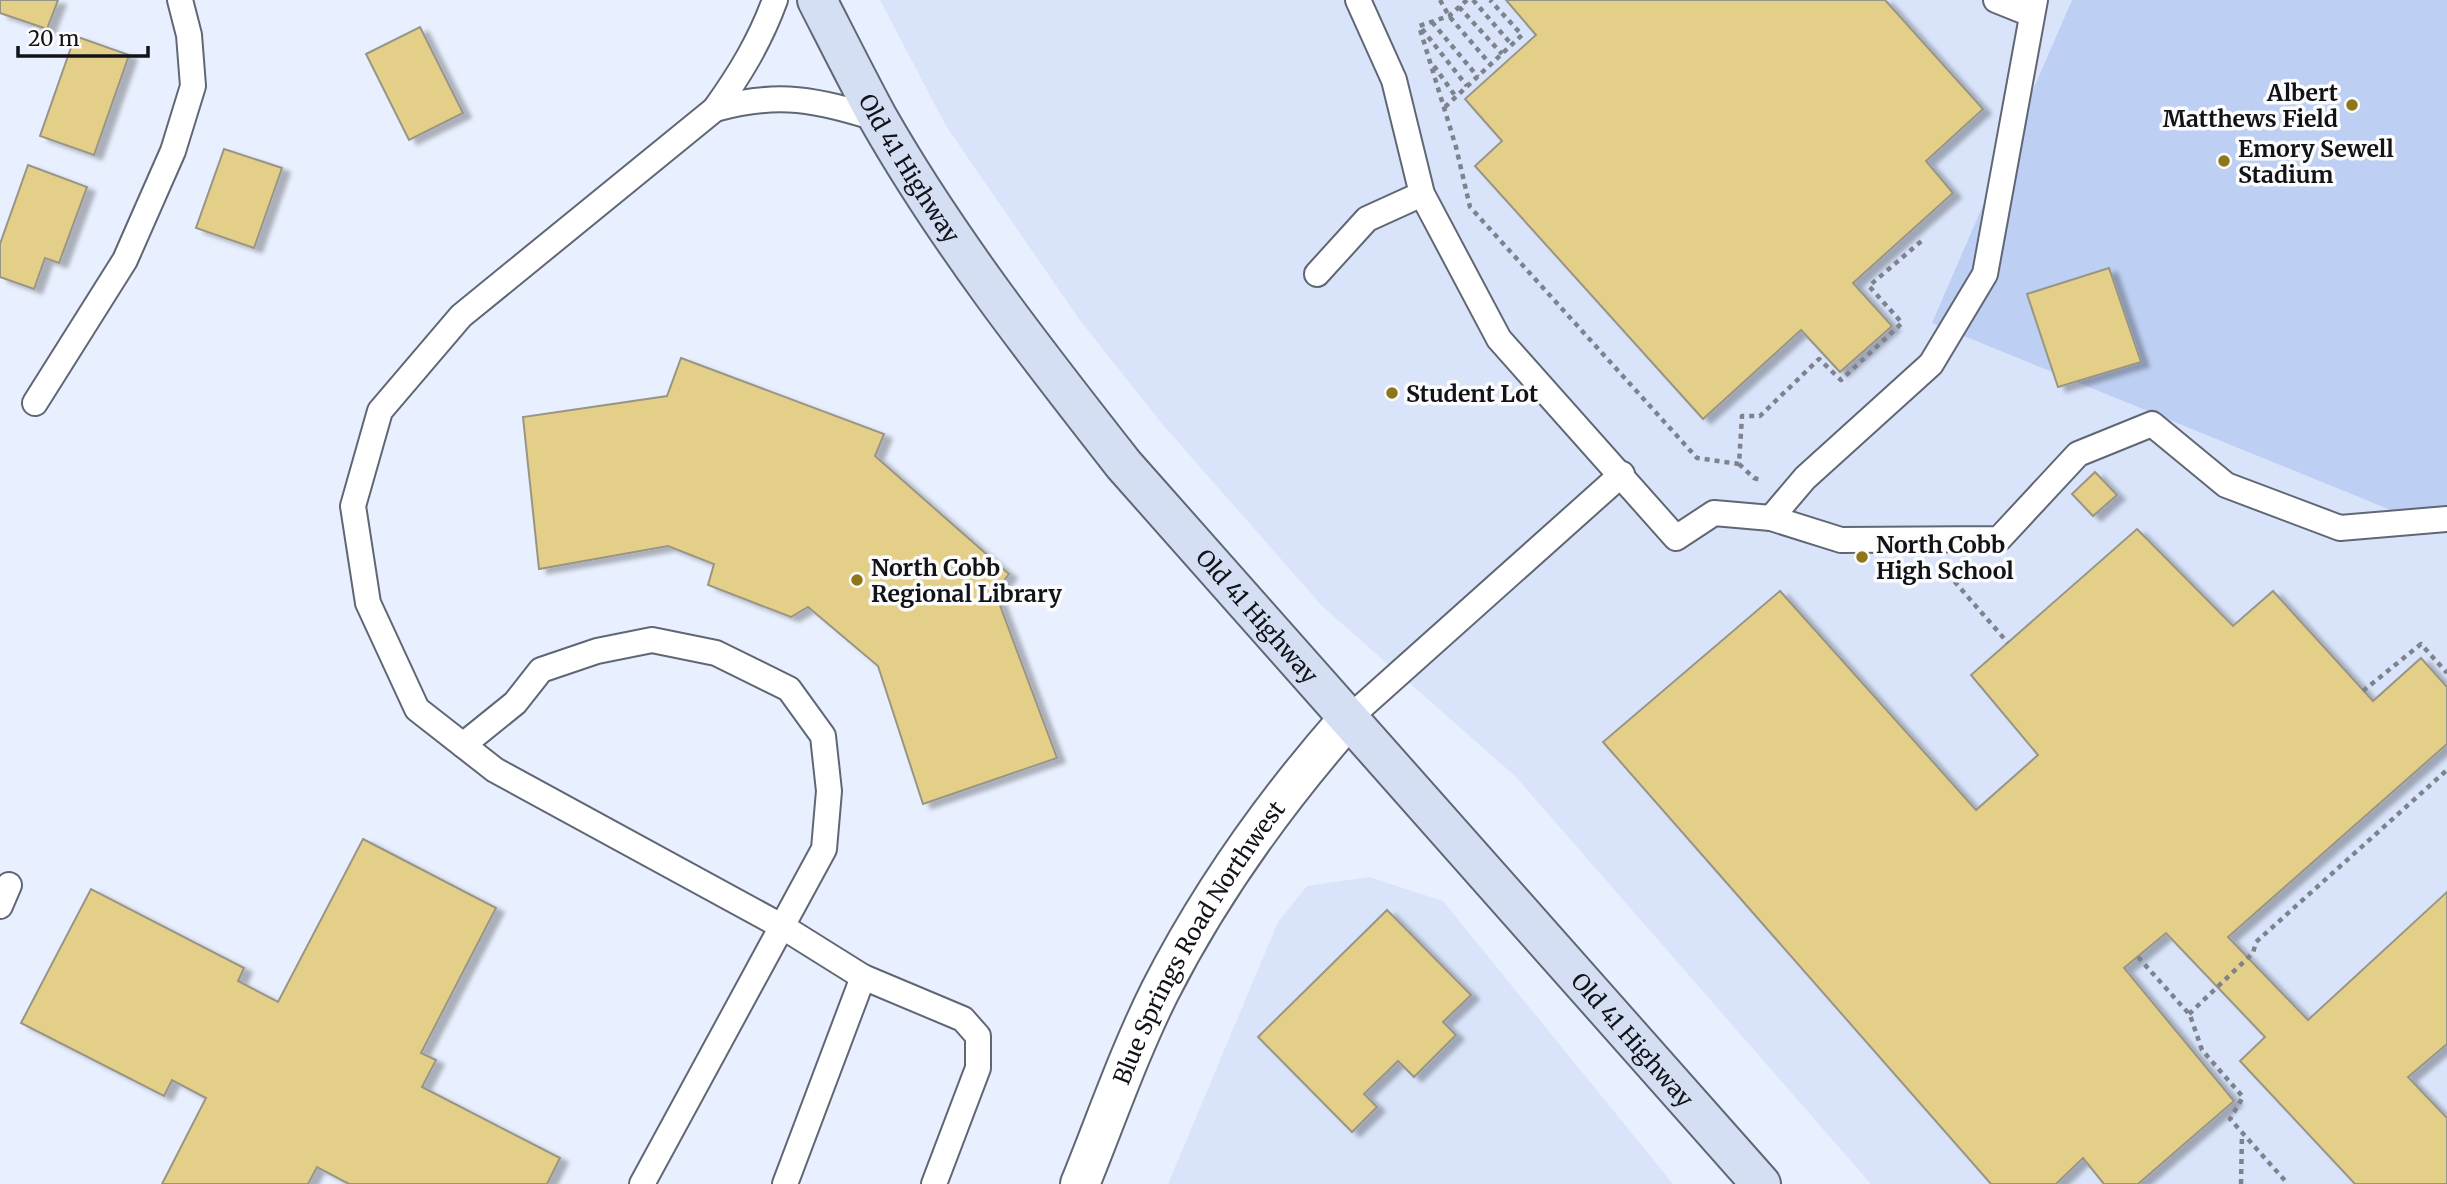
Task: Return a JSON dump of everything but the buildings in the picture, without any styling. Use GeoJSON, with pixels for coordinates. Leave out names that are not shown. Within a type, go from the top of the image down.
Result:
{"type":"FeatureCollection","features":[{"type":"Feature","properties":{"kind":"main road","name":"Old 41 Highway"},"geometry":{"type":"LineString","coordinates":[[817,0],[879,119],[1024,335],[1090,422],[1142,486],[1761,1184]]}},
{"type":"Feature","properties":{"kind":"street","name":"Blue Springs Road Northwest"},"geometry":{"type":"LineString","coordinates":[[1080,1184],[1128,1062],[1159,993],[1194,928],[1286,794],[1348,719]]}},
{"type":"Feature","properties":{"kind":"lane"},"geometry":{"type":"LineString","coordinates":[[35,402],[125,260],[173,151],[193,86],[189,35],[180,0]]}},
{"type":"Feature","properties":{"kind":"lane"},"geometry":{"type":"LineString","coordinates":[[775,0],[762,34],[742,72],[715,109],[461,316],[380,411],[353,506],[368,603],[417,709],[495,770],[783,927],[863,977],[953,1014],[978,1035],[978,1069],[934,1184]]}},
{"type":"Feature","properties":{"kind":"lane"},"geometry":{"type":"LineString","coordinates":[[1358,0],[1394,80],[1422,194],[1499,339],[1622,474],[1676,538],[1714,513],[1771,518],[1841,540],[1999,539],[2078,454],[2152,424],[2226,485],[2340,528],[2447,519]]}},
{"type":"Feature","properties":{"kind":"lane"},"geometry":{"type":"LineString","coordinates":[[1771,518],[1805,478],[1931,364],[1985,274],[2033,7],[1996,0]]}},
{"type":"Feature","properties":{"kind":"lane"},"geometry":{"type":"LineString","coordinates":[[715,109],[752,99],[783,98],[816,102],[879,119]]}},
{"type":"Feature","properties":{"kind":"lane"},"geometry":{"type":"LineString","coordinates":[[1317,274],[1367,219],[1422,194]]}},
{"type":"Feature","properties":{"kind":"lane"},"geometry":{"type":"LineString","coordinates":[[1348,719],[1622,474]]}},
{"type":"Feature","properties":{"kind":"lane"},"geometry":{"type":"LineString","coordinates":[[463,745],[515,703],[541,670],[597,651],[652,640],[716,653],[789,689],[823,736],[829,791],[824,849],[642,1184]]}},
{"type":"Feature","properties":{"kind":"lane"},"geometry":{"type":"LineString","coordinates":[[785,1184],[863,977]]}},
{"type":"Feature","properties":{"kind":"path"},"geometry":{"type":"LineString","coordinates":[[1440,0],[1449,16],[1491,65]]}},
{"type":"Feature","properties":{"kind":"path"},"geometry":{"type":"LineString","coordinates":[[1419,26],[1449,16],[1467,0]]}},
{"type":"Feature","properties":{"kind":"path"},"geometry":{"type":"LineString","coordinates":[[1473,0],[1512,45]]}},
{"type":"Feature","properties":{"kind":"path"},"geometry":{"type":"LineString","coordinates":[[1444,107],[1522,36],[1490,0]]}},
{"type":"Feature","properties":{"kind":"path"},"geometry":{"type":"LineString","coordinates":[[1459,7],[1502,54]]}},
{"type":"Feature","properties":{"kind":"path"},"geometry":{"type":"LineString","coordinates":[[1432,22],[1478,77]]}},
{"type":"Feature","properties":{"kind":"path"},"geometry":{"type":"LineString","coordinates":[[1419,26],[1470,207],[1697,458],[1739,464],[1742,416],[1760,416],[1819,359],[1841,380],[1902,323],[1870,286],[1925,238]]}},
{"type":"Feature","properties":{"kind":"path"},"geometry":{"type":"LineString","coordinates":[[1419,26],[1467,86]]}},
{"type":"Feature","properties":{"kind":"path"},"geometry":{"type":"LineString","coordinates":[[1430,62],[1456,97]]}},
{"type":"Feature","properties":{"kind":"path"},"geometry":{"type":"LineString","coordinates":[[2363,691],[2421,644],[2447,673]]}},
{"type":"Feature","properties":{"kind":"path"},"geometry":{"type":"LineString","coordinates":[[2189,1014],[2253,953],[2256,942],[2447,770]]}},
{"type":"Feature","properties":{"kind":"path"},"geometry":{"type":"LineString","coordinates":[[2138,957],[2189,1014],[2202,1050],[2243,1097],[2230,1119],[2288,1184]]}},
{"type":"Feature","properties":{"kind":"path"},"geometry":{"type":"LineString","coordinates":[[2241,1184],[2242,1133]]}},
{"type":"Feature","properties":{"kind":"shaded area","name":"North Cobb High School"},"geometry":{"type":"Polygon","coordinates":[[[880,0],[2447,0],[2447,1184],[1871,1184],[1515,776],[1323,607],[1163,425],[1079,319],[946,126],[880,0]]]}},
{"type":"Feature","properties":{"kind":"shaded area","name":"Emory Sewell Stadium"},"geometry":{"type":"Polygon","coordinates":[[[2072,0],[2447,0],[2447,533],[1932,323],[2072,0]]]}},
{"type":"Feature","properties":{"kind":"shaded area"},"geometry":{"type":"Polygon","coordinates":[[[1369,877],[1443,901],[1673,1184],[1168,1184],[1278,922],[1307,886],[1369,877]]]}},
{"type":"Feature","properties":{"kind":"place","name":"Albert Matthews Field"},"geometry":{"type":"Point","coordinates":[2352,105]}},
{"type":"Feature","properties":{"kind":"place","name":"Emory Sewell Stadium"},"geometry":{"type":"Point","coordinates":[2224,161]}},
{"type":"Feature","properties":{"kind":"place","name":"Student Lot"},"geometry":{"type":"Point","coordinates":[1392,393]}},
{"type":"Feature","properties":{"kind":"place","name":"North Cobb High School"},"geometry":{"type":"Point","coordinates":[1862,557]}},
{"type":"Feature","properties":{"kind":"place","name":"North Cobb Regional Library"},"geometry":{"type":"Point","coordinates":[857,580]}}]}
